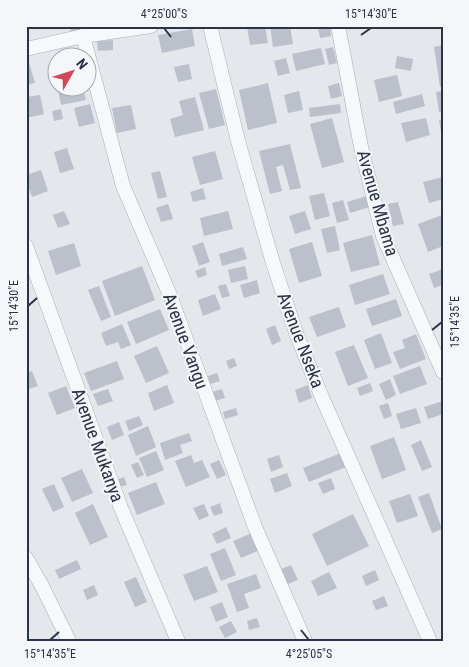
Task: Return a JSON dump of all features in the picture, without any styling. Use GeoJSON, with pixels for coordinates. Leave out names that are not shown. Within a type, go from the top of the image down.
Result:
{"type":"FeatureCollection","features":[{"type":"Feature","properties":{"kind":"street"},"geometry":{"type":"LineString","coordinates":[[26,49],[83,36],[151,26]]}},
{"type":"Feature","properties":{"kind":"street","name":"Avenue Nseka"},"geometry":{"type":"LineString","coordinates":[[210,26],[240,150],[273,263],[296,333],[430,641]]}},
{"type":"Feature","properties":{"kind":"street","name":"Avenue Mbama"},"geometry":{"type":"LineString","coordinates":[[338,26],[361,146],[383,236],[443,372]]}},
{"type":"Feature","properties":{"kind":"street","name":"Avenue Vangu"},"geometry":{"type":"LineString","coordinates":[[83,36],[123,186],[169,293],[255,527],[305,641]]}},
{"type":"Feature","properties":{"kind":"street","name":"Avenue Mukanya"},"geometry":{"type":"LineString","coordinates":[[26,246],[121,508],[178,641]]}},
{"type":"Feature","properties":{"kind":"street"},"geometry":{"type":"LineString","coordinates":[[26,558],[69,641]]}},
{"type":"Feature","properties":{"kind":"building"},"geometry":{"type":"Polygon","coordinates":[[[70,26],[85,26],[86,30],[71,33],[70,26]]]}},
{"type":"Feature","properties":{"kind":"building"},"geometry":{"type":"Polygon","coordinates":[[[247,26],[265,26],[268,43],[250,45],[247,26]]]}},
{"type":"Feature","properties":{"kind":"building"},"geometry":{"type":"Polygon","coordinates":[[[270,26],[290,26],[293,44],[273,47],[270,26]]]}},
{"type":"Feature","properties":{"kind":"building"},"geometry":{"type":"Polygon","coordinates":[[[330,26],[331,36],[320,38],[318,27],[330,26]]]}},
{"type":"Feature","properties":{"kind":"building"},"geometry":{"type":"Polygon","coordinates":[[[192,29],[195,46],[162,53],[158,35],[192,29]]]}},
{"type":"Feature","properties":{"kind":"building"},"geometry":{"type":"Polygon","coordinates":[[[113,40],[113,50],[98,51],[97,41],[113,40]]]}},
{"type":"Feature","properties":{"kind":"building"},"geometry":{"type":"Polygon","coordinates":[[[443,45],[443,86],[440,87],[434,47],[443,45]]]}},
{"type":"Feature","properties":{"kind":"building"},"geometry":{"type":"Polygon","coordinates":[[[333,47],[337,63],[329,65],[325,49],[333,47]]]}},
{"type":"Feature","properties":{"kind":"building"},"geometry":{"type":"Polygon","coordinates":[[[321,48],[325,64],[296,71],[292,54],[321,48]]]}},
{"type":"Feature","properties":{"kind":"building"},"geometry":{"type":"Polygon","coordinates":[[[26,52],[35,83],[26,85],[26,52]]]}},
{"type":"Feature","properties":{"kind":"building"},"geometry":{"type":"Polygon","coordinates":[[[397,56],[413,59],[411,71],[395,68],[397,56]]]}},
{"type":"Feature","properties":{"kind":"building"},"geometry":{"type":"Polygon","coordinates":[[[286,58],[290,73],[278,76],[274,61],[286,58]]]}},
{"type":"Feature","properties":{"kind":"building"},"geometry":{"type":"Polygon","coordinates":[[[189,64],[192,79],[178,82],[174,67],[189,64]]]}},
{"type":"Feature","properties":{"kind":"building"},"geometry":{"type":"Polygon","coordinates":[[[397,75],[402,96],[379,102],[374,80],[397,75]]]}},
{"type":"Feature","properties":{"kind":"building"},"geometry":{"type":"Polygon","coordinates":[[[268,83],[277,123],[248,130],[239,90],[268,83]]]}},
{"type":"Feature","properties":{"kind":"building"},"geometry":{"type":"Polygon","coordinates":[[[339,83],[342,96],[331,99],[328,86],[339,83]]]}},
{"type":"Feature","properties":{"kind":"building"},"geometry":{"type":"Polygon","coordinates":[[[216,89],[225,125],[209,129],[199,93],[216,89]]]}},
{"type":"Feature","properties":{"kind":"building"},"geometry":{"type":"Polygon","coordinates":[[[299,91],[303,110],[288,113],[284,95],[299,91]]]}},
{"type":"Feature","properties":{"kind":"building"},"geometry":{"type":"Polygon","coordinates":[[[443,91],[443,112],[439,112],[436,92],[443,91]]]}},
{"type":"Feature","properties":{"kind":"building"},"geometry":{"type":"Polygon","coordinates":[[[422,94],[425,106],[396,114],[393,102],[422,94]]]}},
{"type":"Feature","properties":{"kind":"building"},"geometry":{"type":"Polygon","coordinates":[[[40,95],[44,114],[26,118],[26,97],[40,95]]]}},
{"type":"Feature","properties":{"kind":"building"},"geometry":{"type":"Polygon","coordinates":[[[195,97],[204,130],[175,137],[170,119],[183,115],[179,101],[195,97]]]}},
{"type":"Feature","properties":{"kind":"building"},"geometry":{"type":"Polygon","coordinates":[[[60,98],[86,98],[86,100],[61,105],[60,98]]]}},
{"type":"Feature","properties":{"kind":"building"},"geometry":{"type":"Polygon","coordinates":[[[90,104],[95,123],[79,127],[74,108],[90,104]]]}},
{"type":"Feature","properties":{"kind":"building"},"geometry":{"type":"Polygon","coordinates":[[[340,104],[341,113],[310,117],[309,108],[340,104]]]}},
{"type":"Feature","properties":{"kind":"building"},"geometry":{"type":"Polygon","coordinates":[[[131,105],[136,129],[117,133],[112,108],[131,105]]]}},
{"type":"Feature","properties":{"kind":"building"},"geometry":{"type":"Polygon","coordinates":[[[61,109],[63,119],[54,121],[52,111],[61,109]]]}},
{"type":"Feature","properties":{"kind":"building"},"geometry":{"type":"Polygon","coordinates":[[[332,118],[344,162],[322,168],[310,124],[332,118]]]}},
{"type":"Feature","properties":{"kind":"building"},"geometry":{"type":"Polygon","coordinates":[[[426,118],[430,135],[406,142],[401,123],[426,118]]]}},
{"type":"Feature","properties":{"kind":"building"},"geometry":{"type":"Polygon","coordinates":[[[443,119],[443,131],[441,131],[439,120],[443,119]]]}},
{"type":"Feature","properties":{"kind":"building"},"geometry":{"type":"Polygon","coordinates":[[[290,144],[301,188],[290,190],[283,165],[276,167],[282,191],[270,194],[259,151],[290,144]]]}},
{"type":"Feature","properties":{"kind":"building"},"geometry":{"type":"Polygon","coordinates":[[[67,148],[74,169],[60,173],[54,152],[67,148]]]}},
{"type":"Feature","properties":{"kind":"building"},"geometry":{"type":"Polygon","coordinates":[[[215,151],[223,179],[200,185],[192,157],[215,151]]]}},
{"type":"Feature","properties":{"kind":"building"},"geometry":{"type":"Polygon","coordinates":[[[41,170],[48,191],[32,197],[26,181],[26,175],[41,170]]]}},
{"type":"Feature","properties":{"kind":"building"},"geometry":{"type":"Polygon","coordinates":[[[160,171],[167,197],[158,199],[151,173],[160,171]]]}},
{"type":"Feature","properties":{"kind":"building"},"geometry":{"type":"Polygon","coordinates":[[[443,177],[443,199],[429,203],[423,182],[443,177]]]}},
{"type":"Feature","properties":{"kind":"building"},"geometry":{"type":"Polygon","coordinates":[[[203,188],[206,199],[193,202],[190,192],[203,188]]]}},
{"type":"Feature","properties":{"kind":"building"},"geometry":{"type":"Polygon","coordinates":[[[324,193],[330,216],[315,220],[309,196],[324,193]]]}},
{"type":"Feature","properties":{"kind":"building"},"geometry":{"type":"Polygon","coordinates":[[[367,196],[370,207],[350,213],[347,202],[367,196]]]}},
{"type":"Feature","properties":{"kind":"building"},"geometry":{"type":"Polygon","coordinates":[[[343,200],[349,220],[337,223],[332,203],[343,200]]]}},
{"type":"Feature","properties":{"kind":"building"},"geometry":{"type":"Polygon","coordinates":[[[398,202],[404,224],[393,226],[388,204],[398,202]]]}},
{"type":"Feature","properties":{"kind":"building"},"geometry":{"type":"Polygon","coordinates":[[[168,204],[173,219],[161,222],[156,208],[168,204]]]}},
{"type":"Feature","properties":{"kind":"building"},"geometry":{"type":"Polygon","coordinates":[[[64,211],[70,224],[58,228],[53,215],[64,211]]]}},
{"type":"Feature","properties":{"kind":"building"},"geometry":{"type":"Polygon","coordinates":[[[228,211],[233,229],[204,236],[200,218],[228,211]]]}},
{"type":"Feature","properties":{"kind":"building"},"geometry":{"type":"Polygon","coordinates":[[[305,211],[311,229],[295,234],[289,216],[305,211]]]}},
{"type":"Feature","properties":{"kind":"building"},"geometry":{"type":"Polygon","coordinates":[[[442,215],[443,246],[428,252],[418,224],[442,215]]]}},
{"type":"Feature","properties":{"kind":"building"},"geometry":{"type":"Polygon","coordinates":[[[335,226],[340,250],[327,253],[321,229],[335,226]]]}},
{"type":"Feature","properties":{"kind":"building"},"geometry":{"type":"Polygon","coordinates":[[[372,235],[380,265],[351,272],[343,243],[372,235]]]}},
{"type":"Feature","properties":{"kind":"building"},"geometry":{"type":"Polygon","coordinates":[[[203,242],[210,262],[199,266],[192,246],[203,242]]]}},
{"type":"Feature","properties":{"kind":"building"},"geometry":{"type":"Polygon","coordinates":[[[312,242],[322,276],[299,283],[289,249],[312,242]]]}},
{"type":"Feature","properties":{"kind":"building"},"geometry":{"type":"Polygon","coordinates":[[[74,243],[81,266],[56,275],[48,251],[74,243]]]}},
{"type":"Feature","properties":{"kind":"building"},"geometry":{"type":"Polygon","coordinates":[[[243,247],[247,259],[222,266],[219,254],[243,247]]]}},
{"type":"Feature","properties":{"kind":"building"},"geometry":{"type":"Polygon","coordinates":[[[142,266],[155,300],[115,316],[102,281],[142,266]]]}},
{"type":"Feature","properties":{"kind":"building"},"geometry":{"type":"Polygon","coordinates":[[[245,266],[248,279],[231,283],[228,270],[245,266]]]}},
{"type":"Feature","properties":{"kind":"building"},"geometry":{"type":"Polygon","coordinates":[[[205,267],[207,275],[198,278],[195,271],[205,267]]]}},
{"type":"Feature","properties":{"kind":"building"},"geometry":{"type":"Polygon","coordinates":[[[443,269],[443,285],[434,288],[429,274],[443,269]]]}},
{"type":"Feature","properties":{"kind":"building"},"geometry":{"type":"Polygon","coordinates":[[[383,274],[390,294],[355,305],[349,285],[383,274]]]}},
{"type":"Feature","properties":{"kind":"building"},"geometry":{"type":"Polygon","coordinates":[[[257,280],[260,293],[244,298],[240,285],[257,280]]]}},
{"type":"Feature","properties":{"kind":"building"},"geometry":{"type":"Polygon","coordinates":[[[226,284],[230,296],[222,298],[218,286],[226,284]]]}},
{"type":"Feature","properties":{"kind":"building"},"geometry":{"type":"Polygon","coordinates":[[[99,286],[111,317],[101,321],[88,290],[99,286]]]}},
{"type":"Feature","properties":{"kind":"building"},"geometry":{"type":"Polygon","coordinates":[[[215,294],[221,309],[203,316],[198,300],[215,294]]]}},
{"type":"Feature","properties":{"kind":"building"},"geometry":{"type":"Polygon","coordinates":[[[396,299],[402,316],[372,326],[366,309],[396,299]]]}},
{"type":"Feature","properties":{"kind":"building"},"geometry":{"type":"Polygon","coordinates":[[[339,307],[346,327],[317,337],[309,317],[339,307]]]}},
{"type":"Feature","properties":{"kind":"building"},"geometry":{"type":"Polygon","coordinates":[[[160,309],[169,330],[136,344],[127,322],[160,309]]]}},
{"type":"Feature","properties":{"kind":"building"},"geometry":{"type":"Polygon","coordinates":[[[122,324],[131,345],[121,349],[118,342],[106,346],[101,333],[122,324]]]}},
{"type":"Feature","properties":{"kind":"building"},"geometry":{"type":"Polygon","coordinates":[[[275,325],[281,341],[272,345],[266,329],[275,325]]]}},
{"type":"Feature","properties":{"kind":"building"},"geometry":{"type":"Polygon","coordinates":[[[381,333],[392,363],[375,369],[364,340],[381,333]]]}},
{"type":"Feature","properties":{"kind":"building"},"geometry":{"type":"Polygon","coordinates":[[[416,334],[426,359],[400,369],[393,352],[405,348],[402,340],[416,334]]]}},
{"type":"Feature","properties":{"kind":"building"},"geometry":{"type":"Polygon","coordinates":[[[354,345],[368,378],[348,386],[335,352],[354,345]]]}},
{"type":"Feature","properties":{"kind":"building"},"geometry":{"type":"Polygon","coordinates":[[[157,346],[169,373],[146,383],[134,356],[157,346]]]}},
{"type":"Feature","properties":{"kind":"building"},"geometry":{"type":"Polygon","coordinates":[[[234,358],[237,366],[229,369],[226,361],[234,358]]]}},
{"type":"Feature","properties":{"kind":"building"},"geometry":{"type":"Polygon","coordinates":[[[117,361],[124,379],[91,391],[84,373],[117,361]]]}},
{"type":"Feature","properties":{"kind":"building"},"geometry":{"type":"Polygon","coordinates":[[[420,366],[427,384],[400,394],[393,376],[420,366]]]}},
{"type":"Feature","properties":{"kind":"building"},"geometry":{"type":"Polygon","coordinates":[[[32,371],[38,386],[26,390],[26,373],[32,371]]]}},
{"type":"Feature","properties":{"kind":"building"},"geometry":{"type":"Polygon","coordinates":[[[217,373],[220,381],[210,384],[208,376],[217,373]]]}},
{"type":"Feature","properties":{"kind":"building"},"geometry":{"type":"Polygon","coordinates":[[[390,379],[396,395],[386,400],[379,384],[390,379]]]}},
{"type":"Feature","properties":{"kind":"building"},"geometry":{"type":"Polygon","coordinates":[[[370,383],[373,391],[360,396],[357,388],[370,383]]]}},
{"type":"Feature","properties":{"kind":"building"},"geometry":{"type":"Polygon","coordinates":[[[167,385],[174,403],[154,411],[148,393],[167,385]]]}},
{"type":"Feature","properties":{"kind":"building"},"geometry":{"type":"Polygon","coordinates":[[[308,385],[312,398],[299,403],[295,390],[308,385]]]}},
{"type":"Feature","properties":{"kind":"building"},"geometry":{"type":"Polygon","coordinates":[[[66,386],[75,408],[57,415],[48,393],[66,386]]]}},
{"type":"Feature","properties":{"kind":"building"},"geometry":{"type":"Polygon","coordinates":[[[108,389],[113,401],[98,406],[93,394],[108,389]]]}},
{"type":"Feature","properties":{"kind":"building"},"geometry":{"type":"Polygon","coordinates":[[[222,389],[225,398],[215,401],[212,392],[222,389]]]}},
{"type":"Feature","properties":{"kind":"building"},"geometry":{"type":"Polygon","coordinates":[[[443,401],[443,414],[428,419],[424,407],[443,401]]]}},
{"type":"Feature","properties":{"kind":"building"},"geometry":{"type":"Polygon","coordinates":[[[388,403],[392,416],[384,419],[379,406],[388,403]]]}},
{"type":"Feature","properties":{"kind":"building"},"geometry":{"type":"Polygon","coordinates":[[[236,408],[238,415],[225,419],[223,412],[236,408]]]}},
{"type":"Feature","properties":{"kind":"building"},"geometry":{"type":"Polygon","coordinates":[[[416,408],[421,423],[401,429],[396,414],[416,408]]]}},
{"type":"Feature","properties":{"kind":"building"},"geometry":{"type":"Polygon","coordinates":[[[139,416],[143,425],[129,431],[125,421],[139,416]]]}},
{"type":"Feature","properties":{"kind":"building"},"geometry":{"type":"Polygon","coordinates":[[[119,422],[124,435],[112,440],[107,427],[119,422]]]}},
{"type":"Feature","properties":{"kind":"building"},"geometry":{"type":"Polygon","coordinates":[[[148,426],[156,447],[136,456],[128,435],[148,426]]]}},
{"type":"Feature","properties":{"kind":"building"},"geometry":{"type":"Polygon","coordinates":[[[189,433],[192,441],[180,445],[183,453],[165,460],[160,443],[189,433]]]}},
{"type":"Feature","properties":{"kind":"building"},"geometry":{"type":"Polygon","coordinates":[[[394,437],[406,470],[382,479],[370,446],[394,437]]]}},
{"type":"Feature","properties":{"kind":"building"},"geometry":{"type":"Polygon","coordinates":[[[421,440],[432,467],[422,471],[411,445],[421,440]]]}},
{"type":"Feature","properties":{"kind":"building"},"geometry":{"type":"Polygon","coordinates":[[[156,451],[164,470],[147,477],[139,458],[156,451]]]}},
{"type":"Feature","properties":{"kind":"building"},"geometry":{"type":"Polygon","coordinates":[[[341,453],[346,467],[309,482],[303,468],[341,453]]]}},
{"type":"Feature","properties":{"kind":"building"},"geometry":{"type":"Polygon","coordinates":[[[191,455],[194,463],[202,460],[210,477],[186,487],[175,461],[191,455]]]}},
{"type":"Feature","properties":{"kind":"building"},"geometry":{"type":"Polygon","coordinates":[[[279,455],[283,467],[271,472],[267,459],[279,455]]]}},
{"type":"Feature","properties":{"kind":"building"},"geometry":{"type":"Polygon","coordinates":[[[219,460],[226,475],[217,479],[210,464],[219,460]]]}},
{"type":"Feature","properties":{"kind":"building"},"geometry":{"type":"Polygon","coordinates":[[[138,462],[144,475],[137,478],[131,465],[138,462]]]}},
{"type":"Feature","properties":{"kind":"building"},"geometry":{"type":"Polygon","coordinates":[[[82,469],[93,493],[72,502],[61,478],[82,469]]]}},
{"type":"Feature","properties":{"kind":"building"},"geometry":{"type":"Polygon","coordinates":[[[287,473],[292,486],[275,493],[270,479],[287,473]]]}},
{"type":"Feature","properties":{"kind":"building"},"geometry":{"type":"Polygon","coordinates":[[[124,477],[127,485],[119,487],[116,480],[124,477]]]}},
{"type":"Feature","properties":{"kind":"building"},"geometry":{"type":"Polygon","coordinates":[[[331,478],[335,489],[323,494],[318,483],[331,478]]]}},
{"type":"Feature","properties":{"kind":"building"},"geometry":{"type":"Polygon","coordinates":[[[156,482],[165,504],[137,515],[128,493],[156,482]]]}},
{"type":"Feature","properties":{"kind":"building"},"geometry":{"type":"Polygon","coordinates":[[[54,484],[64,507],[53,512],[42,489],[54,484]]]}},
{"type":"Feature","properties":{"kind":"building"},"geometry":{"type":"Polygon","coordinates":[[[429,493],[442,529],[432,533],[418,497],[429,493]]]}},
{"type":"Feature","properties":{"kind":"building"},"geometry":{"type":"Polygon","coordinates":[[[410,494],[418,516],[397,523],[389,501],[410,494]]]}},
{"type":"Feature","properties":{"kind":"building"},"geometry":{"type":"Polygon","coordinates":[[[220,503],[223,513],[214,516],[210,507],[220,503]]]}},
{"type":"Feature","properties":{"kind":"building"},"geometry":{"type":"Polygon","coordinates":[[[93,504],[108,537],[90,545],[75,513],[93,504]]]}},
{"type":"Feature","properties":{"kind":"building"},"geometry":{"type":"Polygon","coordinates":[[[204,504],[209,516],[199,520],[193,508],[204,504]]]}},
{"type":"Feature","properties":{"kind":"building"},"geometry":{"type":"Polygon","coordinates":[[[353,514],[369,546],[327,566],[312,534],[353,514]]]}},
{"type":"Feature","properties":{"kind":"building"},"geometry":{"type":"Polygon","coordinates":[[[226,527],[231,538],[217,544],[212,534],[226,527]]]}},
{"type":"Feature","properties":{"kind":"building"},"geometry":{"type":"Polygon","coordinates":[[[252,533],[260,550],[241,558],[233,541],[252,533]]]}},
{"type":"Feature","properties":{"kind":"building"},"geometry":{"type":"Polygon","coordinates":[[[225,548],[236,575],[221,581],[210,554],[225,548]]]}},
{"type":"Feature","properties":{"kind":"building"},"geometry":{"type":"Polygon","coordinates":[[[77,560],[81,569],[59,579],[55,570],[77,560]]]}},
{"type":"Feature","properties":{"kind":"building"},"geometry":{"type":"Polygon","coordinates":[[[291,565],[298,580],[288,584],[281,569],[291,565]]]}},
{"type":"Feature","properties":{"kind":"building"},"geometry":{"type":"Polygon","coordinates":[[[207,566],[218,592],[194,601],[183,575],[207,566]]]}},
{"type":"Feature","properties":{"kind":"building"},"geometry":{"type":"Polygon","coordinates":[[[375,570],[379,580],[366,586],[362,576],[375,570]]]}},
{"type":"Feature","properties":{"kind":"building"},"geometry":{"type":"Polygon","coordinates":[[[329,572],[337,588],[318,596],[311,581],[329,572]]]}},
{"type":"Feature","properties":{"kind":"building"},"geometry":{"type":"Polygon","coordinates":[[[256,574],[261,588],[244,594],[249,608],[237,612],[227,584],[256,574]]]}},
{"type":"Feature","properties":{"kind":"building"},"geometry":{"type":"Polygon","coordinates":[[[136,577],[147,602],[135,607],[124,582],[136,577]]]}},
{"type":"Feature","properties":{"kind":"building"},"geometry":{"type":"Polygon","coordinates":[[[94,585],[98,595],[87,600],[83,590],[94,585]]]}},
{"type":"Feature","properties":{"kind":"building"},"geometry":{"type":"Polygon","coordinates":[[[384,596],[388,606],[376,610],[372,601],[384,596]]]}},
{"type":"Feature","properties":{"kind":"building"},"geometry":{"type":"Polygon","coordinates":[[[222,602],[228,617],[216,622],[210,607],[222,602]]]}},
{"type":"Feature","properties":{"kind":"building"},"geometry":{"type":"Polygon","coordinates":[[[257,618],[260,627],[249,630],[247,621],[257,618]]]}},
{"type":"Feature","properties":{"kind":"building"},"geometry":{"type":"Polygon","coordinates":[[[231,621],[237,632],[225,638],[219,627],[231,621]]]}}]}
